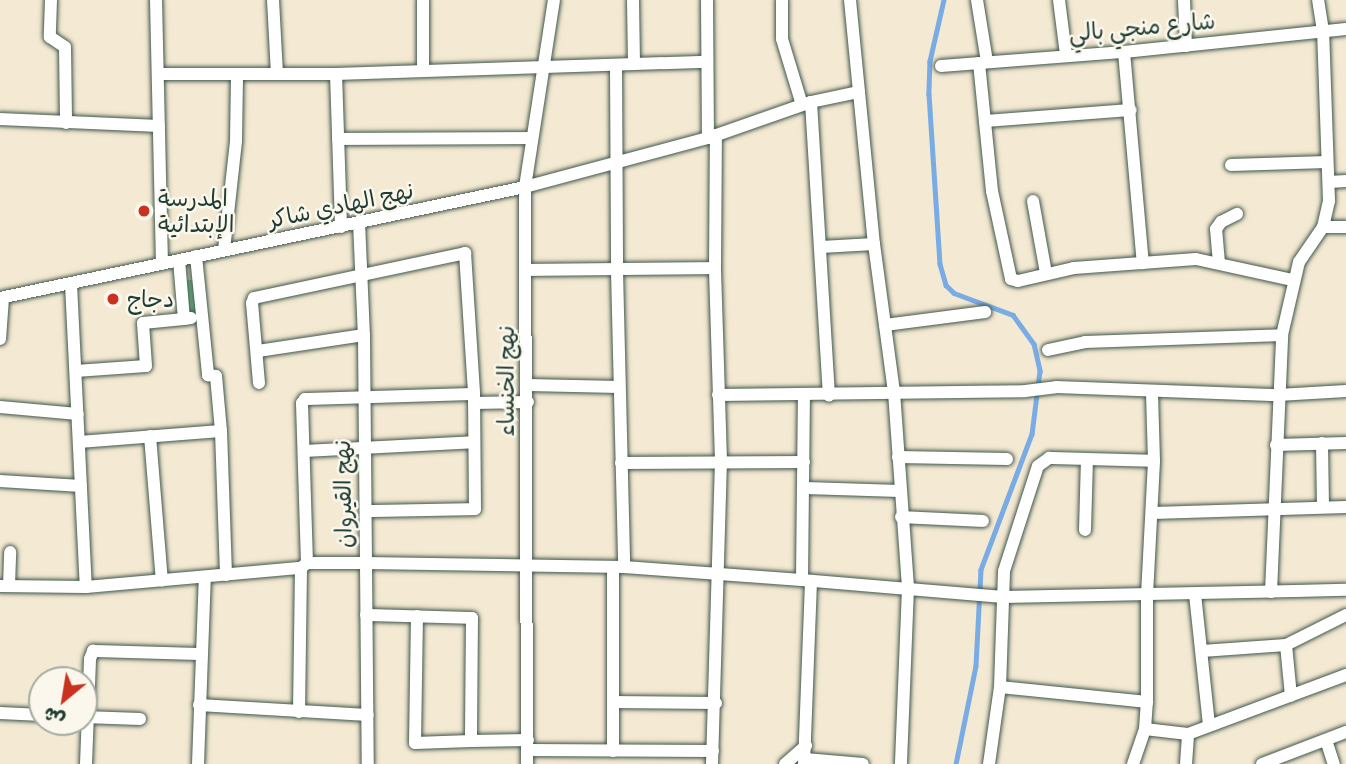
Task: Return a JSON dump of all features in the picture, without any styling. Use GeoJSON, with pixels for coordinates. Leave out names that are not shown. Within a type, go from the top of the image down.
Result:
{"type":"FeatureCollection","features":[{"type":"Feature","properties":{"kind":"street"},"geometry":{"type":"LineString","coordinates":[[51,0],[50,37],[65,47],[66,123]]}},
{"type":"Feature","properties":{"kind":"street"},"geometry":{"type":"LineString","coordinates":[[156,0],[162,264]]}},
{"type":"Feature","properties":{"kind":"street"},"geometry":{"type":"LineString","coordinates":[[273,0],[277,74]]}},
{"type":"Feature","properties":{"kind":"street"},"geometry":{"type":"LineString","coordinates":[[423,0],[424,71]]}},
{"type":"Feature","properties":{"kind":"street","name":"نهج الخنساء"},"geometry":{"type":"LineString","coordinates":[[527,764],[528,385],[525,187],[554,0]]}},
{"type":"Feature","properties":{"kind":"street"},"geometry":{"type":"LineString","coordinates":[[633,0],[634,64]]}},
{"type":"Feature","properties":{"kind":"street"},"geometry":{"type":"LineString","coordinates":[[417,616],[415,743],[471,741],[713,758],[721,461],[707,0]]}},
{"type":"Feature","properties":{"kind":"street"},"geometry":{"type":"LineString","coordinates":[[782,0],[782,39],[806,104],[821,247],[829,395]]}},
{"type":"Feature","properties":{"kind":"street"},"geometry":{"type":"LineString","coordinates":[[850,0],[874,244],[894,392],[908,588],[901,764]]}},
{"type":"Feature","properties":{"kind":"street"},"geometry":{"type":"LineString","coordinates":[[977,0],[992,191],[1012,279],[1018,281],[1046,273],[1196,259],[1292,280]]}},
{"type":"Feature","properties":{"kind":"street"},"geometry":{"type":"LineString","coordinates":[[1059,0],[1066,55]]}},
{"type":"Feature","properties":{"kind":"street"},"geometry":{"type":"LineString","coordinates":[[1184,0],[1186,46]]}},
{"type":"Feature","properties":{"kind":"street"},"geometry":{"type":"LineString","coordinates":[[1271,592],[1282,335],[1298,262],[1323,227],[1329,201],[1322,31],[1318,0]]}},
{"type":"Feature","properties":{"kind":"street","name":"شارع منجي بالي"},"geometry":{"type":"LineString","coordinates":[[941,66],[1124,52],[1346,29]]}},
{"type":"Feature","properties":{"kind":"street"},"geometry":{"type":"LineString","coordinates":[[1124,52],[1143,263]]}},
{"type":"Feature","properties":{"kind":"street"},"geometry":{"type":"LineString","coordinates":[[158,74],[336,74],[707,62]]}},
{"type":"Feature","properties":{"kind":"street"},"geometry":{"type":"LineString","coordinates":[[613,751],[621,463],[616,65]]}},
{"type":"Feature","properties":{"kind":"street"},"geometry":{"type":"LineString","coordinates":[[336,74],[341,227]]}},
{"type":"Feature","properties":{"kind":"street"},"geometry":{"type":"LineString","coordinates":[[224,250],[236,141],[237,75]]}},
{"type":"Feature","properties":{"kind":"street","name":"نهج الهادي شاكر"},"geometry":{"type":"LineString","coordinates":[[1,298],[525,187],[712,136],[806,104],[859,92]]}},
{"type":"Feature","properties":{"kind":"street"},"geometry":{"type":"LineString","coordinates":[[985,121],[1131,110]]}},
{"type":"Feature","properties":{"kind":"street"},"geometry":{"type":"LineString","coordinates":[[0,119],[159,126]]}},
{"type":"Feature","properties":{"kind":"street"},"geometry":{"type":"LineString","coordinates":[[338,139],[532,138]]}},
{"type":"Feature","properties":{"kind":"street"},"geometry":{"type":"LineString","coordinates":[[1231,165],[1326,162]]}},
{"type":"Feature","properties":{"kind":"street"},"geometry":{"type":"LineString","coordinates":[[1329,182],[1346,181]]}},
{"type":"Feature","properties":{"kind":"street"},"geometry":{"type":"LineString","coordinates":[[1033,201],[1046,273]]}},
{"type":"Feature","properties":{"kind":"street"},"geometry":{"type":"LineString","coordinates":[[1219,263],[1216,229],[1221,222],[1237,214]]}},
{"type":"Feature","properties":{"kind":"street","name":"نهج القيروان"},"geometry":{"type":"LineString","coordinates":[[359,222],[364,335],[368,764]]}},
{"type":"Feature","properties":{"kind":"street"},"geometry":{"type":"LineString","coordinates":[[1323,227],[1346,227]]}},
{"type":"Feature","properties":{"kind":"street"},"geometry":{"type":"LineString","coordinates":[[821,247],[874,244]]}},
{"type":"Feature","properties":{"kind":"street"},"geometry":{"type":"LineString","coordinates":[[260,383],[252,303],[254,298],[465,253],[474,399],[474,510],[366,510]]}},
{"type":"Feature","properties":{"kind":"street"},"geometry":{"type":"LineString","coordinates":[[197,256],[208,375],[216,376],[221,431],[226,575]]}},
{"type":"Feature","properties":{"kind":"street"},"geometry":{"type":"LineString","coordinates":[[179,260],[184,318]]}},
{"type":"Feature","properties":{"kind":"street"},"geometry":{"type":"LineString","coordinates":[[526,270],[715,268]]}},
{"type":"Feature","properties":{"kind":"street"},"geometry":{"type":"LineString","coordinates":[[71,284],[86,587]]}},
{"type":"Feature","properties":{"kind":"street"},"geometry":{"type":"LineString","coordinates":[[0,339],[1,298]]}},
{"type":"Feature","properties":{"kind":"street"},"geometry":{"type":"LineString","coordinates":[[885,325],[985,312]]}},
{"type":"Feature","properties":{"kind":"street"},"geometry":{"type":"LineString","coordinates":[[76,371],[146,366],[144,323],[202,317]]}},
{"type":"Feature","properties":{"kind":"street"},"geometry":{"type":"LineString","coordinates":[[258,351],[364,335]]}},
{"type":"Feature","properties":{"kind":"street"},"geometry":{"type":"LineString","coordinates":[[1048,350],[1085,342],[1282,335]]}},
{"type":"Feature","properties":{"kind":"street"},"geometry":{"type":"LineString","coordinates":[[528,385],[620,387]]}},
{"type":"Feature","properties":{"kind":"street"},"geometry":{"type":"LineString","coordinates":[[718,396],[1051,388],[1278,395],[1346,391]]}},
{"type":"Feature","properties":{"kind":"street"},"geometry":{"type":"LineString","coordinates":[[1133,764],[1145,729],[1147,702],[1147,595],[1154,461],[1152,392]]}},
{"type":"Feature","properties":{"kind":"street"},"geometry":{"type":"LineString","coordinates":[[299,712],[304,566],[304,399],[364,396],[528,402]]}},
{"type":"Feature","properties":{"kind":"street"},"geometry":{"type":"LineString","coordinates":[[804,396],[805,762],[863,764]]}},
{"type":"Feature","properties":{"kind":"street"},"geometry":{"type":"LineString","coordinates":[[0,407],[78,414]]}},
{"type":"Feature","properties":{"kind":"street"},"geometry":{"type":"LineString","coordinates":[[79,442],[221,431]]}},
{"type":"Feature","properties":{"kind":"street"},"geometry":{"type":"LineString","coordinates":[[150,436],[162,581]]}},
{"type":"Feature","properties":{"kind":"street"},"geometry":{"type":"LineString","coordinates":[[304,451],[363,450],[473,442]]}},
{"type":"Feature","properties":{"kind":"street"},"geometry":{"type":"LineString","coordinates":[[1322,443],[1323,507]]}},
{"type":"Feature","properties":{"kind":"street"},"geometry":{"type":"LineString","coordinates":[[1276,445],[1346,443]]}},
{"type":"Feature","properties":{"kind":"street"},"geometry":{"type":"LineString","coordinates":[[898,457],[1007,459]]}},
{"type":"Feature","properties":{"kind":"street"},"geometry":{"type":"LineString","coordinates":[[989,764],[1000,687],[999,597],[1009,549],[1038,466],[1049,458],[1154,461]]}},
{"type":"Feature","properties":{"kind":"street"},"geometry":{"type":"LineString","coordinates":[[1085,530],[1087,460]]}},
{"type":"Feature","properties":{"kind":"street"},"geometry":{"type":"LineString","coordinates":[[621,463],[804,462]]}},
{"type":"Feature","properties":{"kind":"street"},"geometry":{"type":"LineString","coordinates":[[0,481],[81,486]]}},
{"type":"Feature","properties":{"kind":"street"},"geometry":{"type":"LineString","coordinates":[[805,488],[900,491]]}},
{"type":"Feature","properties":{"kind":"street"},"geometry":{"type":"LineString","coordinates":[[1153,513],[1346,507]]}},
{"type":"Feature","properties":{"kind":"street"},"geometry":{"type":"LineString","coordinates":[[901,517],[983,521]]}},
{"type":"Feature","properties":{"kind":"street"},"geometry":{"type":"LineString","coordinates":[[10,552],[4,586],[86,587],[304,566],[365,563],[528,564],[618,568],[999,597],[1346,590]]}},
{"type":"Feature","properties":{"kind":"street"},"geometry":{"type":"LineString","coordinates":[[198,764],[205,577]]}},
{"type":"Feature","properties":{"kind":"street"},"geometry":{"type":"LineString","coordinates":[[1195,594],[1209,725]]}},
{"type":"Feature","properties":{"kind":"street"},"geometry":{"type":"LineString","coordinates":[[366,615],[472,618],[471,741]]}},
{"type":"Feature","properties":{"kind":"street"},"geometry":{"type":"LineString","coordinates":[[1202,651],[1286,645],[1346,615]]}},
{"type":"Feature","properties":{"kind":"street"},"geometry":{"type":"LineString","coordinates":[[1286,645],[1291,696]]}},
{"type":"Feature","properties":{"kind":"street"},"geometry":{"type":"LineString","coordinates":[[90,666],[93,651],[201,654]]}},
{"type":"Feature","properties":{"kind":"street"},"geometry":{"type":"LineString","coordinates":[[1145,729],[1188,734],[1346,675]]}},
{"type":"Feature","properties":{"kind":"street"},"geometry":{"type":"LineString","coordinates":[[1000,687],[1147,702]]}},
{"type":"Feature","properties":{"kind":"street"},"geometry":{"type":"LineString","coordinates":[[613,702],[716,703]]}},
{"type":"Feature","properties":{"kind":"street"},"geometry":{"type":"LineString","coordinates":[[199,705],[368,715]]}},
{"type":"Feature","properties":{"kind":"street"},"geometry":{"type":"LineString","coordinates":[[0,713],[28,714]]}},
{"type":"Feature","properties":{"kind":"street"},"geometry":{"type":"LineString","coordinates":[[98,717],[141,719]]}},
{"type":"Feature","properties":{"kind":"street"},"geometry":{"type":"LineString","coordinates":[[1262,764],[1287,760],[1346,732]]}},
{"type":"Feature","properties":{"kind":"street"},"geometry":{"type":"LineString","coordinates":[[1186,764],[1188,734]]}},
{"type":"Feature","properties":{"kind":"street"},"geometry":{"type":"LineString","coordinates":[[86,736],[86,764]]}},
{"type":"Feature","properties":{"kind":"street"},"geometry":{"type":"LineString","coordinates":[[1326,740],[1334,764]]}},
{"type":"Feature","properties":{"kind":"street"},"geometry":{"type":"LineString","coordinates":[[785,764],[806,746]]}},
{"type":"Feature","properties":{"kind":"green space"},"geometry":{"type":"Polygon","coordinates":[[[187,280],[194,280],[197,314],[190,315],[187,280]]]}},
{"type":"Feature","properties":{"kind":"waterway"},"geometry":{"type":"LineString","coordinates":[[944,0],[930,61],[929,94],[940,264],[946,285],[954,293],[1013,315],[1034,344],[1040,371],[1032,434],[981,570],[976,666],[956,764]]}},
{"type":"Feature","properties":{"kind":"place","name":"المدرسة الإبتدائية"},"geometry":{"type":"Point","coordinates":[144,211]}},
{"type":"Feature","properties":{"kind":"place","name":"دجاج"},"geometry":{"type":"Point","coordinates":[113,299]}}]}
